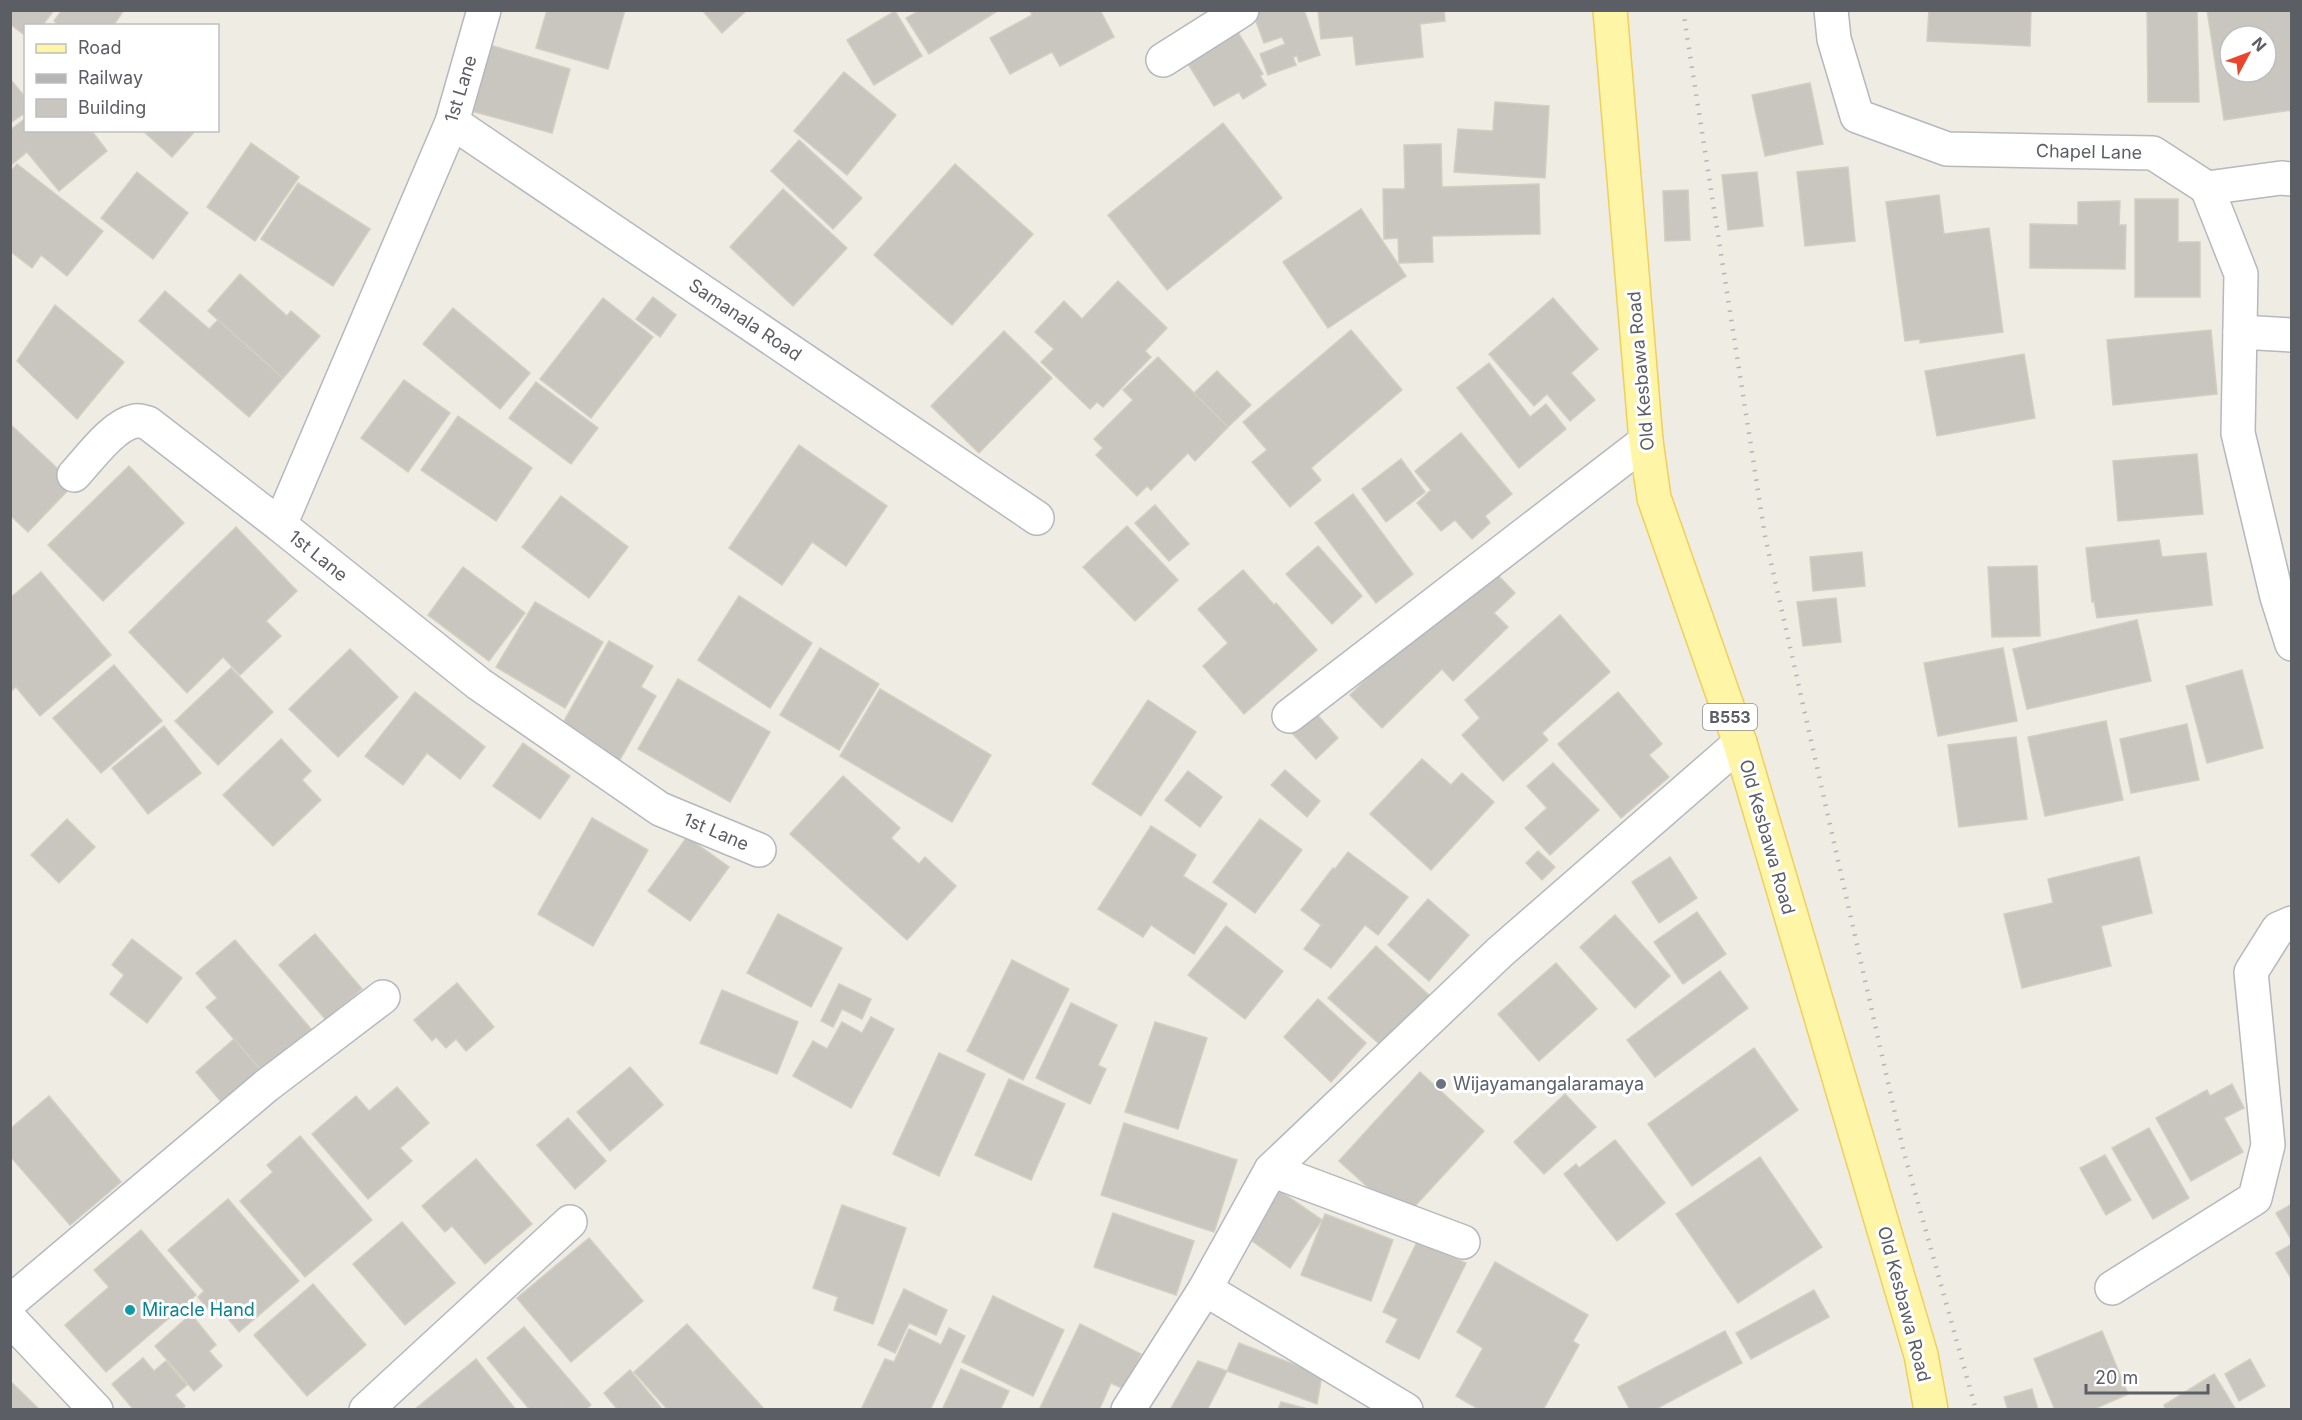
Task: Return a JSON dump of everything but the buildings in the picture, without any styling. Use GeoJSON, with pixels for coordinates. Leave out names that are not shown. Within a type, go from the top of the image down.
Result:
{"type":"FeatureCollection","features":[{"type":"Feature","properties":{"kind":"main road","name":"Old Kesbawa Road"},"geometry":{"type":"LineString","coordinates":[[1610,10],[1646,441],[1654,498],[1740,743],[1921,1355],[1931,1410]]}},
{"type":"Feature","properties":{"kind":"street","name":"1st Lane"},"geometry":{"type":"LineString","coordinates":[[484,10],[452,122],[280,525],[479,684],[651,802],[660,808],[759,850]]}},
{"type":"Feature","properties":{"kind":"street"},"geometry":{"type":"LineString","coordinates":[[1163,60],[1242,10]]}},
{"type":"Feature","properties":{"kind":"street","name":"Chapel Lane"},"geometry":{"type":"LineString","coordinates":[[1831,10],[1834,39],[1857,116],[1947,149],[2153,153],[2207,188]]}},
{"type":"Feature","properties":{"kind":"street","name":"Samanala Road"},"geometry":{"type":"LineString","coordinates":[[452,122],[1037,518]]}},
{"type":"Feature","properties":{"kind":"street"},"geometry":{"type":"LineString","coordinates":[[2292,179],[2281,178],[2207,188],[2241,274],[2238,433],[2277,597],[2292,644]]}},
{"type":"Feature","properties":{"kind":"street"},"geometry":{"type":"LineString","coordinates":[[2240,332],[2292,335]]}},
{"type":"Feature","properties":{"kind":"street"},"geometry":{"type":"LineString","coordinates":[[74,475],[114,432],[125,424],[137,420],[148,423],[280,525]]}},
{"type":"Feature","properties":{"kind":"street"},"geometry":{"type":"LineString","coordinates":[[1289,716],[1646,441]]}},
{"type":"Feature","properties":{"kind":"street"},"geometry":{"type":"LineString","coordinates":[[1128,1410],[1205,1289],[1271,1170],[1500,952],[1740,743]]}},
{"type":"Feature","properties":{"kind":"street"},"geometry":{"type":"LineString","coordinates":[[2112,1288],[2255,1198],[2268,1145],[2251,972],[2278,929],[2292,923]]}},
{"type":"Feature","properties":{"kind":"street"},"geometry":{"type":"LineString","coordinates":[[10,1302],[266,1086],[383,997]]}},
{"type":"Feature","properties":{"kind":"street"},"geometry":{"type":"LineString","coordinates":[[1271,1170],[1463,1242]]}},
{"type":"Feature","properties":{"kind":"street"},"geometry":{"type":"LineString","coordinates":[[366,1410],[570,1222]]}},
{"type":"Feature","properties":{"kind":"street"},"geometry":{"type":"LineString","coordinates":[[1205,1289],[1406,1410]]}},
{"type":"Feature","properties":{"kind":"street"},"geometry":{"type":"LineString","coordinates":[[10,1319],[96,1410]]}},
{"type":"Feature","properties":{"kind":"railway"},"geometry":{"type":"LineString","coordinates":[[1683,10],[1765,536],[1903,1149],[1976,1410]]}},
{"type":"Feature","properties":{"kind":"place","name":"Wijayamangalaramaya"},"geometry":{"type":"Point","coordinates":[1441,1084]}},
{"type":"Feature","properties":{"kind":"place","name":"Miracle Hand"},"geometry":{"type":"Point","coordinates":[130,1310]}}]}
